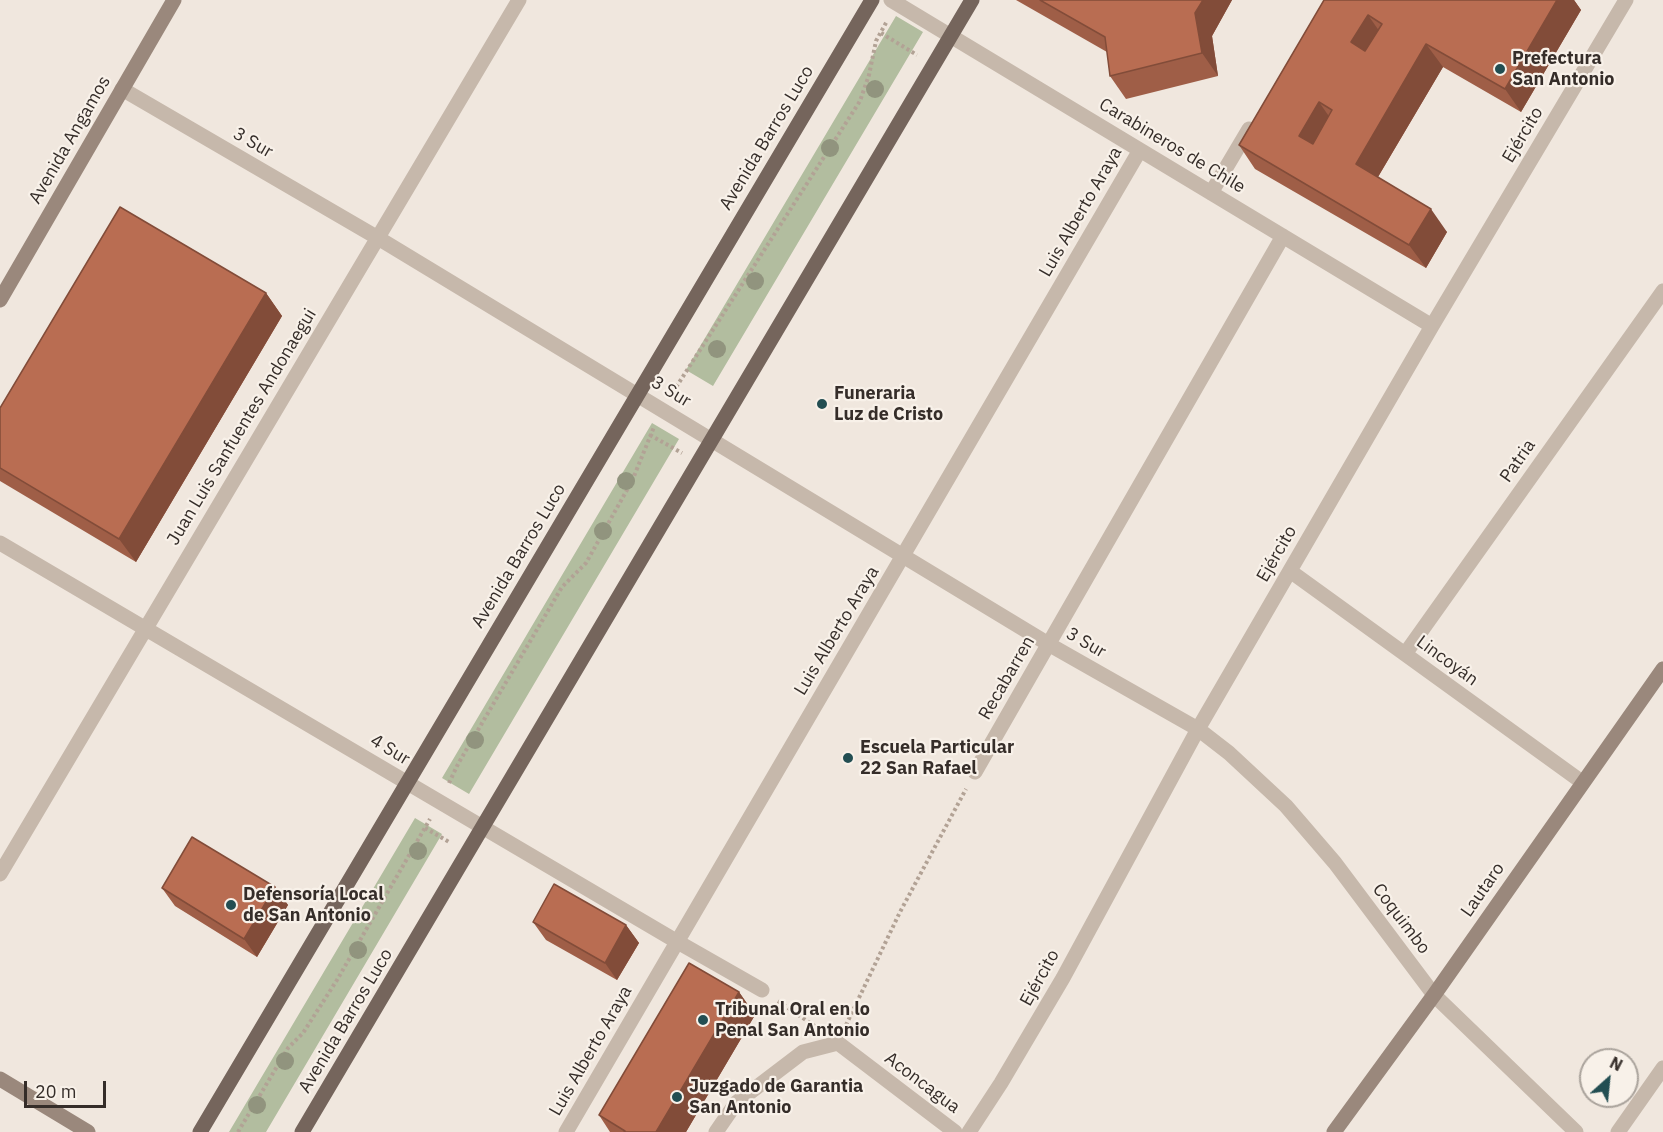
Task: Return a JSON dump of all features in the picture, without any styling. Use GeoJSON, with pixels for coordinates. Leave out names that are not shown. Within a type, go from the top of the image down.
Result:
{"type":"FeatureCollection","features":[{"type":"Feature","properties":{"kind":"main road","name":"Avenida Barros Luco"},"geometry":{"type":"LineString","coordinates":[[200,1132],[872,0]]}},
{"type":"Feature","properties":{"kind":"main road","name":"Avenida Barros Luco"},"geometry":{"type":"LineString","coordinates":[[302,1132],[972,0]]}},
{"type":"Feature","properties":{"kind":"street","name":"Avenida Angamos"},"geometry":{"type":"LineString","coordinates":[[0,300],[174,0]]}},
{"type":"Feature","properties":{"kind":"street","name":"Juan Luis Sanfuentes Andonaegui"},"geometry":{"type":"LineString","coordinates":[[0,874],[519,0]]}},
{"type":"Feature","properties":{"kind":"street","name":"Carabineros de Chile"},"geometry":{"type":"LineString","coordinates":[[891,0],[1432,326]]}},
{"type":"Feature","properties":{"kind":"street","name":"Ejército"},"geometry":{"type":"LineString","coordinates":[[969,1132],[1063,978],[1198,729],[1432,326],[1626,0]]}},
{"type":"Feature","properties":{"kind":"street","name":"3 Sur"},"geometry":{"type":"LineString","coordinates":[[123,89],[378,238],[1050,645],[1198,729]]}},
{"type":"Feature","properties":{"kind":"street"},"geometry":{"type":"LineString","coordinates":[[1211,193],[1259,112]]}},
{"type":"Feature","properties":{"kind":"street","name":"Luis Alberto Araya"},"geometry":{"type":"LineString","coordinates":[[566,1132],[1140,150]]}},
{"type":"Feature","properties":{"kind":"street","name":"Recabarren"},"geometry":{"type":"LineString","coordinates":[[975,772],[1283,236]]}},
{"type":"Feature","properties":{"kind":"street","name":"Patria"},"geometry":{"type":"LineString","coordinates":[[1405,654],[1663,291]]}},
{"type":"Feature","properties":{"kind":"street","name":"4 Sur"},"geometry":{"type":"LineString","coordinates":[[0,543],[762,990]]}},
{"type":"Feature","properties":{"kind":"street","name":"Lincoyán"},"geometry":{"type":"LineString","coordinates":[[1290,571],[1582,782]]}},
{"type":"Feature","properties":{"kind":"street","name":"Lautaro"},"geometry":{"type":"LineString","coordinates":[[1334,1132],[1434,995],[1663,669]]}},
{"type":"Feature","properties":{"kind":"street","name":"Coquimbo"},"geometry":{"type":"LineString","coordinates":[[1198,729],[1258,778],[1311,834],[1434,995],[1576,1132]]}},
{"type":"Feature","properties":{"kind":"street"},"geometry":{"type":"LineString","coordinates":[[716,1132],[736,1102],[803,1052],[837,1043]]}},
{"type":"Feature","properties":{"kind":"street","name":"Aconcagua"},"geometry":{"type":"LineString","coordinates":[[837,1043],[955,1132]]}},
{"type":"Feature","properties":{"kind":"street"},"geometry":{"type":"LineString","coordinates":[[1618,1132],[1663,1068]]}},
{"type":"Feature","properties":{"kind":"street"},"geometry":{"type":"LineString","coordinates":[[0,1079],[88,1132]]}},
{"type":"Feature","properties":{"kind":"path"},"geometry":{"type":"LineString","coordinates":[[881,33],[933,65]]}},
{"type":"Feature","properties":{"kind":"path"},"geometry":{"type":"LineString","coordinates":[[650,435],[699,462]]}},
{"type":"Feature","properties":{"kind":"path"},"geometry":{"type":"LineString","coordinates":[[762,990],[837,1043],[900,912],[975,772]]}},
{"type":"Feature","properties":{"kind":"path"},"geometry":{"type":"LineString","coordinates":[[238,1132],[288,1048],[303,1033],[337,980],[440,802]]}},
{"type":"Feature","properties":{"kind":"path"},"geometry":{"type":"LineString","coordinates":[[425,828],[468,852]]}},
{"type":"Feature","properties":{"kind":"green space"},"geometry":{"type":"Polygon","coordinates":[[[896,16],[923,32],[713,386],[686,370],[896,16]]]}},
{"type":"Feature","properties":{"kind":"green space"},"geometry":{"type":"Polygon","coordinates":[[[652,423],[679,439],[469,794],[442,778],[652,423]]]}},
{"type":"Feature","properties":{"kind":"green space"},"geometry":{"type":"Polygon","coordinates":[[[415,818],[442,834],[266,1132],[229,1132],[415,818]]]}},
{"type":"Feature","properties":{"kind":"building"},"geometry":{"type":"Polygon","coordinates":[[[1040,0],[1203,0],[1195,13],[1202,53],[1110,76],[1105,37],[1040,0]]]}},
{"type":"Feature","properties":{"kind":"building"},"geometry":{"type":"Polygon","coordinates":[[[1324,0],[1557,0],[1505,89],[1426,44],[1356,164],[1431,209],[1409,245],[1239,145],[1324,0]],[[1368,15],[1351,42],[1365,51],[1382,24],[1368,15]],[[1319,102],[1299,136],[1313,144],[1332,110],[1319,102]]]}},
{"type":"Feature","properties":{"kind":"building"},"geometry":{"type":"Polygon","coordinates":[[[120,207],[266,293],[119,539],[0,468],[0,408],[120,207]]]}},
{"type":"Feature","properties":{"kind":"building","name":"Defensoría Local de San Antonio"},"geometry":{"type":"Polygon","coordinates":[[[192,837],[275,887],[244,939],[162,888],[192,837]]]}},
{"type":"Feature","properties":{"kind":"building"},"geometry":{"type":"Polygon","coordinates":[[[554,884],[626,925],[605,963],[533,922],[554,884]]]}},
{"type":"Feature","properties":{"kind":"building"},"geometry":{"type":"Polygon","coordinates":[[[689,963],[739,992],[656,1132],[624,1132],[599,1115],[689,963]]]}},
{"type":"Feature","properties":{"kind":"place","name":"Prefectura San Antonio"},"geometry":{"type":"Point","coordinates":[1500,69]}},
{"type":"Feature","properties":{"kind":"place","name":"Funeraria Luz de Cristo"},"geometry":{"type":"Point","coordinates":[822,404]}},
{"type":"Feature","properties":{"kind":"place","name":"Escuela Particular 22 San Rafael"},"geometry":{"type":"Point","coordinates":[848,758]}},
{"type":"Feature","properties":{"kind":"place","name":"Defensoría Local de San Antonio"},"geometry":{"type":"Point","coordinates":[231,905]}},
{"type":"Feature","properties":{"kind":"place","name":"Tribunal Oral en lo Penal San Antonio"},"geometry":{"type":"Point","coordinates":[703,1020]}},
{"type":"Feature","properties":{"kind":"place","name":"Juzgado de Garantia San Antonio"},"geometry":{"type":"Point","coordinates":[677,1097]}}]}
